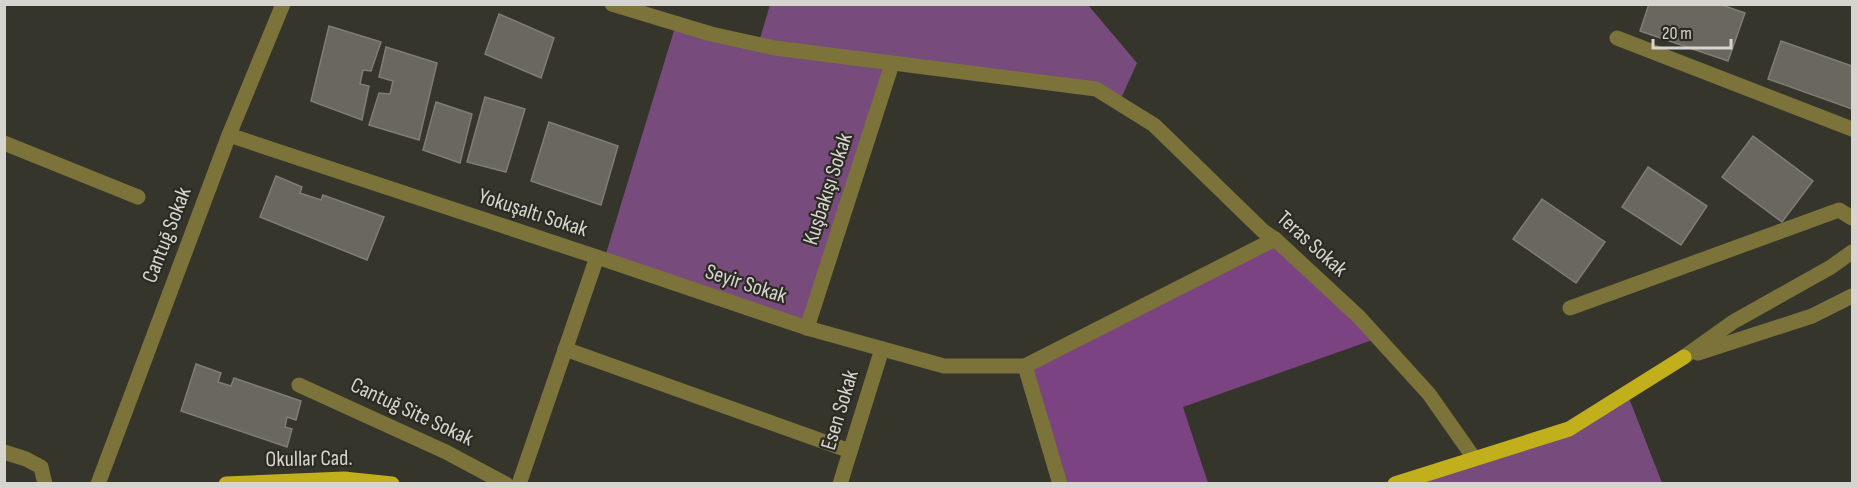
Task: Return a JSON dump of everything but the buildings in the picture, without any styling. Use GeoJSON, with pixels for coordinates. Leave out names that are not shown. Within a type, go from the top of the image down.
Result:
{"type":"FeatureCollection","features":[{"type":"Feature","properties":{"kind":"main road"},"geometry":{"type":"LineString","coordinates":[[1395,483],[1569,429],[1684,357]]}},
{"type":"Feature","properties":{"kind":"main road","name":"Okullar Cad."},"geometry":{"type":"LineString","coordinates":[[226,483],[344,479],[392,483]]}},
{"type":"Feature","properties":{"kind":"street","name":"Cantuğ Sokak"},"geometry":{"type":"LineString","coordinates":[[98,483],[229,135],[283,4]]}},
{"type":"Feature","properties":{"kind":"street"},"geometry":{"type":"LineString","coordinates":[[612,4],[664,12],[711,34],[775,48],[892,64]]}},
{"type":"Feature","properties":{"kind":"street"},"geometry":{"type":"LineString","coordinates":[[1617,38],[1852,129]]}},
{"type":"Feature","properties":{"kind":"street","name":"Teras Sokak"},"geometry":{"type":"LineString","coordinates":[[892,64],[1096,89],[1154,125],[1263,231],[1275,239],[1359,317],[1429,394],[1474,458]]}},
{"type":"Feature","properties":{"kind":"street","name":"Kuşbakışı Sokak"},"geometry":{"type":"LineString","coordinates":[[807,328],[892,64]]}},
{"type":"Feature","properties":{"kind":"street","name":"Yokuşaltı Sokak"},"geometry":{"type":"LineString","coordinates":[[229,135],[597,258],[519,483]]}},
{"type":"Feature","properties":{"kind":"street"},"geometry":{"type":"LineString","coordinates":[[4,143],[138,197]]}},
{"type":"Feature","properties":{"kind":"street"},"geometry":{"type":"LineString","coordinates":[[1570,308],[1839,210],[1852,218]]}},
{"type":"Feature","properties":{"kind":"street"},"geometry":{"type":"LineString","coordinates":[[1060,483],[1025,366],[1275,239]]}},
{"type":"Feature","properties":{"kind":"street"},"geometry":{"type":"LineString","coordinates":[[1684,357],[1733,322],[1831,267],[1852,252]]}},
{"type":"Feature","properties":{"kind":"street","name":"Seyir Sokak"},"geometry":{"type":"LineString","coordinates":[[597,258],[807,328],[944,366],[1025,366]]}},
{"type":"Feature","properties":{"kind":"street"},"geometry":{"type":"LineString","coordinates":[[1684,357],[1812,316],[1852,296]]}},
{"type":"Feature","properties":{"kind":"street"},"geometry":{"type":"LineString","coordinates":[[565,349],[850,451]]}},
{"type":"Feature","properties":{"kind":"street","name":"Esen Sokak"},"geometry":{"type":"LineString","coordinates":[[840,483],[882,349]]}},
{"type":"Feature","properties":{"kind":"street","name":"Cantuğ Site Sokak"},"geometry":{"type":"LineString","coordinates":[[299,385],[446,452],[506,483]]}},
{"type":"Feature","properties":{"kind":"street"},"geometry":{"type":"LineString","coordinates":[[4,452],[41,467],[45,483]]}},
{"type":"Feature","properties":{"kind":"shaded area"},"geometry":{"type":"Polygon","coordinates":[[[770,5],[1088,5],[1137,63],[1119,103],[1096,89],[892,64],[807,328],[604,260],[676,24],[758,45],[770,5]]]}},
{"type":"Feature","properties":{"kind":"shaded area"},"geometry":{"type":"Polygon","coordinates":[[[1275,239],[1378,338],[1183,407],[1208,483],[1060,483],[1025,366],[1275,239]]]}},
{"type":"Feature","properties":{"kind":"shaded area"},"geometry":{"type":"Polygon","coordinates":[[[1627,393],[1662,483],[1418,484],[1569,429],[1627,393]]]}}]}
